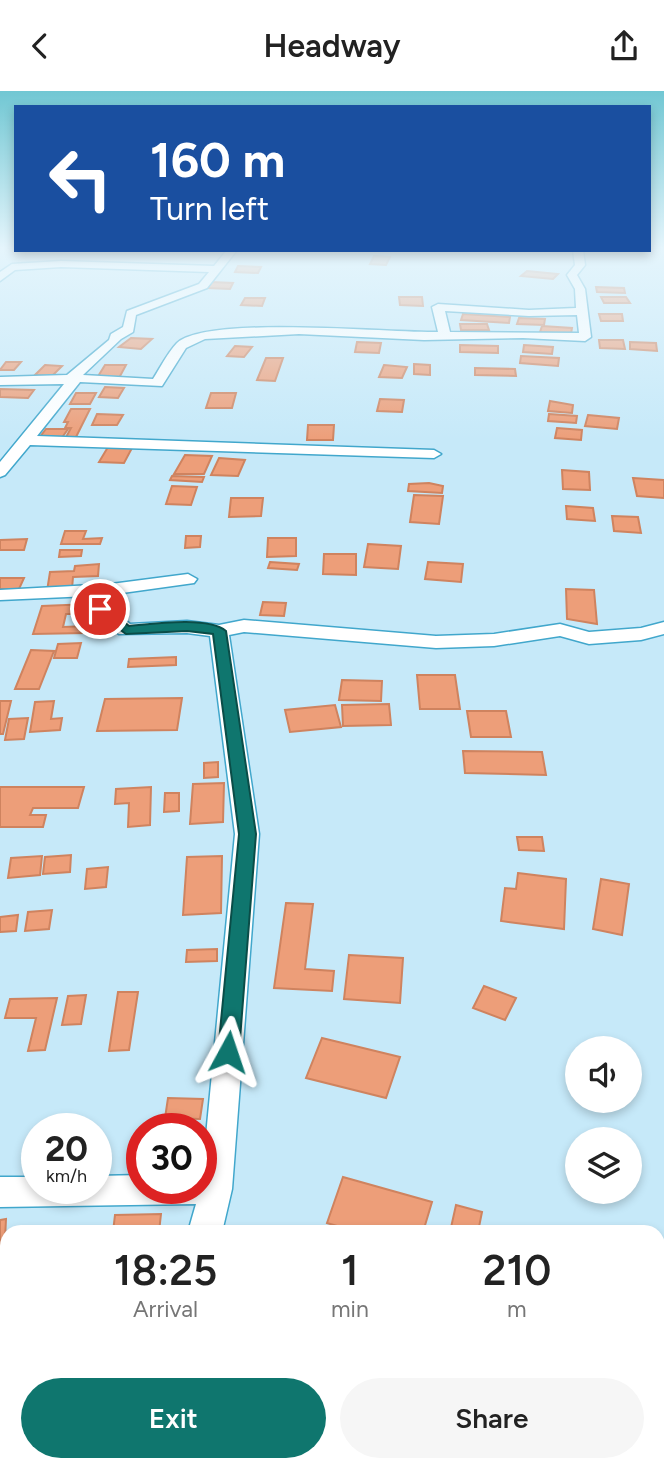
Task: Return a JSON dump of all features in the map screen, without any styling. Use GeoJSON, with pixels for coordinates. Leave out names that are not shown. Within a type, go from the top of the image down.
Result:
{"type":"FeatureCollection","features":[{"type":"Feature","properties":{"kind":"street"},"geometry":{"type":"LineString","coordinates":[[72,378],[115,341],[115,337],[129,329],[132,323],[129,319],[131,313],[135,311]]}},
{"type":"Feature","properties":{"kind":"street"},"geometry":{"type":"LineString","coordinates":[[439,311],[445,335]]}},
{"type":"Feature","properties":{"kind":"street"},"geometry":{"type":"LineString","coordinates":[[505,311],[571,311]]}},
{"type":"Feature","properties":{"kind":"street"},"geometry":{"type":"LineString","coordinates":[[2,380],[37,382],[72,378],[157,383],[182,345],[203,336],[299,330],[585,337],[582,311]]}},
{"type":"Feature","properties":{"kind":"street"},"geometry":{"type":"LineString","coordinates":[[0,472],[74,381],[72,378]]}},
{"type":"Feature","properties":{"kind":"street"},"geometry":{"type":"LineString","coordinates":[[25,440],[434,454]]}},
{"type":"Feature","properties":{"kind":"street"},"geometry":{"type":"LineString","coordinates":[[0,595],[99,590],[188,579]]}},
{"type":"Feature","properties":{"kind":"street"},"geometry":{"type":"LineString","coordinates":[[99,590],[100,609],[126,630],[187,627],[219,631],[244,626],[391,639],[467,642],[560,630],[589,638],[641,634],[664,628]]}},
{"type":"Feature","properties":{"kind":"street"},"geometry":{"type":"LineString","coordinates":[[217,1178],[247,834],[219,631]]}},
{"type":"Feature","properties":{"kind":"street"},"geometry":{"type":"LineString","coordinates":[[0,1192],[126,1190]]}},
{"type":"Feature","properties":{"kind":"street"},"geometry":{"type":"LineString","coordinates":[[207,1225],[212,1204]]}},
{"type":"Feature","properties":{"kind":"building"},"geometry":{"type":"Polygon","coordinates":[[[463,314],[510,317],[509,323],[461,320],[463,314]]]}},
{"type":"Feature","properties":{"kind":"building"},"geometry":{"type":"Polygon","coordinates":[[[599,314],[622,314],[623,321],[601,321],[599,314]]]}},
{"type":"Feature","properties":{"kind":"building"},"geometry":{"type":"Polygon","coordinates":[[[519,318],[545,319],[544,325],[517,324],[519,318]]]}},
{"type":"Feature","properties":{"kind":"building"},"geometry":{"type":"Polygon","coordinates":[[[460,324],[487,324],[489,330],[461,330],[460,324]]]}},
{"type":"Feature","properties":{"kind":"building"},"geometry":{"type":"Polygon","coordinates":[[[542,326],[572,328],[571,334],[540,332],[542,326]]]}},
{"type":"Feature","properties":{"kind":"building"},"geometry":{"type":"Polygon","coordinates":[[[131,338],[152,339],[141,349],[119,347],[131,338]]]}},
{"type":"Feature","properties":{"kind":"building"},"geometry":{"type":"Polygon","coordinates":[[[599,340],[623,340],[625,349],[600,348],[599,340]]]}},
{"type":"Feature","properties":{"kind":"building"},"geometry":{"type":"Polygon","coordinates":[[[357,342],[381,343],[379,353],[355,352],[357,342]]]}},
{"type":"Feature","properties":{"kind":"building"},"geometry":{"type":"Polygon","coordinates":[[[630,342],[656,343],[657,351],[630,349],[630,342]]]}},
{"type":"Feature","properties":{"kind":"building"},"geometry":{"type":"Polygon","coordinates":[[[460,345],[498,346],[498,353],[460,352],[460,345]]]}},
{"type":"Feature","properties":{"kind":"building"},"geometry":{"type":"Polygon","coordinates":[[[524,345],[553,347],[552,354],[523,352],[524,345]]]}},
{"type":"Feature","properties":{"kind":"building"},"geometry":{"type":"Polygon","coordinates":[[[235,346],[252,347],[244,357],[227,356],[235,346]]]}},
{"type":"Feature","properties":{"kind":"building"},"geometry":{"type":"Polygon","coordinates":[[[521,356],[559,358],[558,366],[520,363],[521,356]]]}},
{"type":"Feature","properties":{"kind":"building"},"geometry":{"type":"Polygon","coordinates":[[[266,358],[283,358],[275,381],[257,380],[266,358]]]}},
{"type":"Feature","properties":{"kind":"building"},"geometry":{"type":"Polygon","coordinates":[[[6,362],[21,362],[14,370],[0,370],[6,362]]]}},
{"type":"Feature","properties":{"kind":"building"},"geometry":{"type":"Polygon","coordinates":[[[414,364],[430,365],[430,375],[414,374],[414,364]]]}},
{"type":"Feature","properties":{"kind":"building"},"geometry":{"type":"Polygon","coordinates":[[[45,365],[62,366],[52,376],[35,375],[45,365]]]}},
{"type":"Feature","properties":{"kind":"building"},"geometry":{"type":"Polygon","coordinates":[[[105,365],[126,365],[119,378],[97,378],[105,365]]]}},
{"type":"Feature","properties":{"kind":"building"},"geometry":{"type":"Polygon","coordinates":[[[384,365],[407,367],[402,378],[379,377],[384,365]]]}},
{"type":"Feature","properties":{"kind":"building"},"geometry":{"type":"Polygon","coordinates":[[[475,368],[515,369],[516,376],[475,375],[475,368]]]}},
{"type":"Feature","properties":{"kind":"building"},"geometry":{"type":"Polygon","coordinates":[[[105,387],[124,388],[118,398],[99,397],[105,387]]]}},
{"type":"Feature","properties":{"kind":"building"},"geometry":{"type":"Polygon","coordinates":[[[0,389],[34,390],[28,398],[0,397],[0,389]]]}},
{"type":"Feature","properties":{"kind":"building"},"geometry":{"type":"Polygon","coordinates":[[[76,393],[96,393],[90,404],[70,404],[76,393]]]}},
{"type":"Feature","properties":{"kind":"building"},"geometry":{"type":"Polygon","coordinates":[[[211,393],[236,393],[232,408],[206,408],[211,393]]]}},
{"type":"Feature","properties":{"kind":"building"},"geometry":{"type":"Polygon","coordinates":[[[380,399],[404,400],[402,412],[377,411],[380,399]]]}},
{"type":"Feature","properties":{"kind":"building"},"geometry":{"type":"Polygon","coordinates":[[[550,401],[573,405],[572,413],[548,411],[550,401]]]}},
{"type":"Feature","properties":{"kind":"building"},"geometry":{"type":"Polygon","coordinates":[[[71,409],[90,409],[75,439],[65,439],[71,428],[65,428],[68,422],[64,422],[71,409]]]}},
{"type":"Feature","properties":{"kind":"building"},"geometry":{"type":"Polygon","coordinates":[[[97,414],[123,415],[117,425],[92,425],[97,414]]]}},
{"type":"Feature","properties":{"kind":"building"},"geometry":{"type":"Polygon","coordinates":[[[549,414],[577,416],[576,423],[548,421],[549,414]]]}},
{"type":"Feature","properties":{"kind":"building"},"geometry":{"type":"Polygon","coordinates":[[[588,415],[619,418],[617,429],[585,426],[588,415]]]}},
{"type":"Feature","properties":{"kind":"building"},"geometry":{"type":"Polygon","coordinates":[[[308,425],[334,425],[333,440],[307,440],[308,425]]]}},
{"type":"Feature","properties":{"kind":"building"},"geometry":{"type":"Polygon","coordinates":[[[557,428],[582,430],[581,440],[555,438],[557,428]]]}},
{"type":"Feature","properties":{"kind":"building"},"geometry":{"type":"Polygon","coordinates":[[[46,429],[68,429],[61,439],[39,438],[46,429]]]}},
{"type":"Feature","properties":{"kind":"building"},"geometry":{"type":"Polygon","coordinates":[[[108,447],[132,448],[124,463],[99,462],[108,447]]]}},
{"type":"Feature","properties":{"kind":"building"},"geometry":{"type":"Polygon","coordinates":[[[185,455],[212,456],[204,474],[174,474],[185,455]]]}},
{"type":"Feature","properties":{"kind":"building"},"geometry":{"type":"Polygon","coordinates":[[[219,458],[245,460],[238,476],[211,475],[219,458]]]}},
{"type":"Feature","properties":{"kind":"building"},"geometry":{"type":"Polygon","coordinates":[[[562,470],[589,472],[590,490],[563,489],[562,470]]]}},
{"type":"Feature","properties":{"kind":"building"},"geometry":{"type":"Polygon","coordinates":[[[172,476],[204,477],[202,482],[170,480],[172,476]]]}},
{"type":"Feature","properties":{"kind":"building"},"geometry":{"type":"Polygon","coordinates":[[[633,478],[664,480],[664,498],[637,496],[633,478]]]}},
{"type":"Feature","properties":{"kind":"building"},"geometry":{"type":"Polygon","coordinates":[[[429,483],[443,486],[442,493],[408,491],[409,484],[429,483]]]}},
{"type":"Feature","properties":{"kind":"building"},"geometry":{"type":"Polygon","coordinates":[[[172,486],[197,487],[191,505],[166,504],[172,486]]]}},
{"type":"Feature","properties":{"kind":"building"},"geometry":{"type":"Polygon","coordinates":[[[414,495],[443,496],[439,524],[410,522],[414,495]]]}},
{"type":"Feature","properties":{"kind":"building"},"geometry":{"type":"Polygon","coordinates":[[[231,498],[263,498],[261,516],[229,517],[231,498]]]}},
{"type":"Feature","properties":{"kind":"building"},"geometry":{"type":"Polygon","coordinates":[[[566,506],[593,508],[595,521],[567,519],[566,506]]]}},
{"type":"Feature","properties":{"kind":"building"},"geometry":{"type":"Polygon","coordinates":[[[612,516],[638,517],[641,533],[614,531],[612,516]]]}},
{"type":"Feature","properties":{"kind":"building"},"geometry":{"type":"Polygon","coordinates":[[[65,531],[86,531],[83,539],[102,538],[100,544],[61,544],[65,531]]]}},
{"type":"Feature","properties":{"kind":"building"},"geometry":{"type":"Polygon","coordinates":[[[186,536],[201,536],[200,547],[185,548],[186,536]]]}},
{"type":"Feature","properties":{"kind":"building"},"geometry":{"type":"Polygon","coordinates":[[[268,538],[296,538],[296,556],[267,557],[268,538]]]}},
{"type":"Feature","properties":{"kind":"building"},"geometry":{"type":"Polygon","coordinates":[[[27,539],[24,550],[0,550],[0,540],[27,539]]]}},
{"type":"Feature","properties":{"kind":"building"},"geometry":{"type":"Polygon","coordinates":[[[368,544],[401,546],[398,569],[364,567],[368,544]]]}},
{"type":"Feature","properties":{"kind":"building"},"geometry":{"type":"Polygon","coordinates":[[[60,550],[82,550],[81,556],[59,557],[60,550]]]}},
{"type":"Feature","properties":{"kind":"building"},"geometry":{"type":"Polygon","coordinates":[[[324,554],[356,554],[356,575],[323,574],[324,554]]]}},
{"type":"Feature","properties":{"kind":"building"},"geometry":{"type":"Polygon","coordinates":[[[270,562],[299,564],[297,570],[268,568],[270,562]]]}},
{"type":"Feature","properties":{"kind":"building"},"geometry":{"type":"Polygon","coordinates":[[[428,562],[463,564],[461,582],[425,579],[428,562]]]}},
{"type":"Feature","properties":{"kind":"building"},"geometry":{"type":"Polygon","coordinates":[[[99,564],[98,576],[73,577],[72,589],[47,591],[50,572],[74,571],[75,566],[99,564]]]}},
{"type":"Feature","properties":{"kind":"building"},"geometry":{"type":"Polygon","coordinates":[[[0,578],[24,578],[19,589],[0,589],[0,578]]]}},
{"type":"Feature","properties":{"kind":"building"},"geometry":{"type":"Polygon","coordinates":[[[566,589],[594,590],[597,624],[567,619],[566,589]]]}},
{"type":"Feature","properties":{"kind":"building"},"geometry":{"type":"Polygon","coordinates":[[[263,602],[286,603],[284,616],[260,615],[263,602]]]}},
{"type":"Feature","properties":{"kind":"building"},"geometry":{"type":"Polygon","coordinates":[[[90,604],[88,614],[66,614],[63,627],[87,626],[86,633],[33,634],[42,606],[90,604]]]}},
{"type":"Feature","properties":{"kind":"building"},"geometry":{"type":"Polygon","coordinates":[[[81,643],[77,658],[54,658],[58,644],[81,643]]]}},
{"type":"Feature","properties":{"kind":"building"},"geometry":{"type":"Polygon","coordinates":[[[31,650],[54,651],[39,689],[15,689],[31,650]]]}},
{"type":"Feature","properties":{"kind":"building"},"geometry":{"type":"Polygon","coordinates":[[[176,657],[176,665],[128,667],[129,659],[176,657]]]}},
{"type":"Feature","properties":{"kind":"building"},"geometry":{"type":"Polygon","coordinates":[[[417,675],[455,675],[460,709],[420,709],[417,675]]]}},
{"type":"Feature","properties":{"kind":"building"},"geometry":{"type":"Polygon","coordinates":[[[342,680],[382,681],[381,701],[339,700],[342,680]]]}},
{"type":"Feature","properties":{"kind":"building"},"geometry":{"type":"Polygon","coordinates":[[[182,698],[177,730],[97,731],[105,699],[182,698]]]}},
{"type":"Feature","properties":{"kind":"building"},"geometry":{"type":"Polygon","coordinates":[[[0,701],[11,701],[3,734],[0,734],[0,701]]]}},
{"type":"Feature","properties":{"kind":"building"},"geometry":{"type":"Polygon","coordinates":[[[54,701],[51,719],[62,718],[60,730],[30,732],[35,702],[54,701]]]}},
{"type":"Feature","properties":{"kind":"building"},"geometry":{"type":"Polygon","coordinates":[[[389,704],[391,725],[343,726],[342,705],[389,704]]]}},
{"type":"Feature","properties":{"kind":"building"},"geometry":{"type":"Polygon","coordinates":[[[335,705],[341,727],[290,732],[285,710],[335,705]]]}},
{"type":"Feature","properties":{"kind":"building"},"geometry":{"type":"Polygon","coordinates":[[[467,711],[506,711],[511,737],[471,737],[467,711]]]}},
{"type":"Feature","properties":{"kind":"building"},"geometry":{"type":"Polygon","coordinates":[[[28,718],[24,739],[5,740],[9,719],[28,718]]]}},
{"type":"Feature","properties":{"kind":"building"},"geometry":{"type":"Polygon","coordinates":[[[463,751],[542,752],[546,775],[465,773],[463,751]]]}},
{"type":"Feature","properties":{"kind":"building"},"geometry":{"type":"Polygon","coordinates":[[[218,762],[218,777],[204,778],[204,763],[218,762]]]}},
{"type":"Feature","properties":{"kind":"building"},"geometry":{"type":"Polygon","coordinates":[[[224,783],[223,822],[190,824],[193,784],[224,783]]]}},
{"type":"Feature","properties":{"kind":"building"},"geometry":{"type":"Polygon","coordinates":[[[0,787],[84,787],[78,808],[33,808],[30,815],[46,815],[43,827],[0,827],[0,787]]]}},
{"type":"Feature","properties":{"kind":"building"},"geometry":{"type":"Polygon","coordinates":[[[151,787],[150,825],[128,827],[129,803],[115,804],[116,789],[151,787]]]}},
{"type":"Feature","properties":{"kind":"building"},"geometry":{"type":"Polygon","coordinates":[[[165,793],[179,793],[179,811],[164,812],[165,793]]]}},
{"type":"Feature","properties":{"kind":"building"},"geometry":{"type":"Polygon","coordinates":[[[517,837],[542,837],[544,851],[519,850],[517,837]]]}},
{"type":"Feature","properties":{"kind":"building"},"geometry":{"type":"Polygon","coordinates":[[[71,855],[70,872],[43,874],[45,857],[71,855]]]}},
{"type":"Feature","properties":{"kind":"building"},"geometry":{"type":"Polygon","coordinates":[[[42,856],[40,875],[8,878],[11,858],[42,856]]]}},
{"type":"Feature","properties":{"kind":"building"},"geometry":{"type":"Polygon","coordinates":[[[222,856],[221,913],[183,915],[187,857],[222,856]]]}},
{"type":"Feature","properties":{"kind":"building"},"geometry":{"type":"Polygon","coordinates":[[[108,867],[106,887],[85,889],[87,869],[108,867]]]}},
{"type":"Feature","properties":{"kind":"building"},"geometry":{"type":"Polygon","coordinates":[[[518,873],[566,879],[564,929],[501,921],[505,888],[516,889],[518,873]]]}},
{"type":"Feature","properties":{"kind":"building"},"geometry":{"type":"Polygon","coordinates":[[[601,879],[629,884],[622,935],[593,929],[601,879]]]}},
{"type":"Feature","properties":{"kind":"building"},"geometry":{"type":"Polygon","coordinates":[[[286,903],[313,904],[305,969],[334,971],[332,991],[274,988],[286,903]]]}},
{"type":"Feature","properties":{"kind":"building"},"geometry":{"type":"Polygon","coordinates":[[[52,910],[49,929],[25,931],[28,912],[52,910]]]}},
{"type":"Feature","properties":{"kind":"building"},"geometry":{"type":"Polygon","coordinates":[[[18,915],[16,931],[0,932],[0,917],[18,915]]]}},
{"type":"Feature","properties":{"kind":"building"},"geometry":{"type":"Polygon","coordinates":[[[217,949],[217,961],[186,962],[187,950],[217,949]]]}},
{"type":"Feature","properties":{"kind":"building"},"geometry":{"type":"Polygon","coordinates":[[[349,955],[403,958],[400,1003],[344,999],[349,955]]]}},
{"type":"Feature","properties":{"kind":"building"},"geometry":{"type":"Polygon","coordinates":[[[484,986],[516,998],[505,1020],[473,1008],[484,986]]]}},
{"type":"Feature","properties":{"kind":"building"},"geometry":{"type":"Polygon","coordinates":[[[118,992],[138,992],[129,1050],[109,1051],[118,992]]]}},
{"type":"Feature","properties":{"kind":"building"},"geometry":{"type":"Polygon","coordinates":[[[86,995],[81,1024],[62,1025],[68,996],[86,995]]]}},
{"type":"Feature","properties":{"kind":"building"},"geometry":{"type":"Polygon","coordinates":[[[57,998],[45,1050],[28,1051],[36,1018],[5,1018],[10,999],[57,998]]]}},
{"type":"Feature","properties":{"kind":"building"},"geometry":{"type":"Polygon","coordinates":[[[322,1038],[400,1057],[386,1098],[306,1078],[322,1038]]]}},
{"type":"Feature","properties":{"kind":"building"},"geometry":{"type":"Polygon","coordinates":[[[168,1098],[203,1099],[201,1113],[166,1113],[168,1098]]]}},
{"type":"Feature","properties":{"kind":"building"},"geometry":{"type":"Polygon","coordinates":[[[343,1177],[432,1202],[425,1225],[327,1223],[343,1177]]]}},
{"type":"Feature","properties":{"kind":"building"},"geometry":{"type":"Polygon","coordinates":[[[456,1205],[482,1212],[479,1225],[452,1225],[456,1205]]]}},
{"type":"Feature","properties":{"kind":"building"},"geometry":{"type":"Polygon","coordinates":[[[161,1214],[160,1225],[114,1225],[115,1215],[161,1214]]]}},
{"type":"Feature","properties":{"kind":"building"},"geometry":{"type":"Polygon","coordinates":[[[6,1219],[6,1225],[0,1225],[0,1220],[6,1219]]]}},
{"type":"Feature","properties":{"kind":"route"},"geometry":{"type":"LineString","coordinates":[[100,609],[126,630],[187,627],[219,631],[247,834],[228,1052]]}}]}
